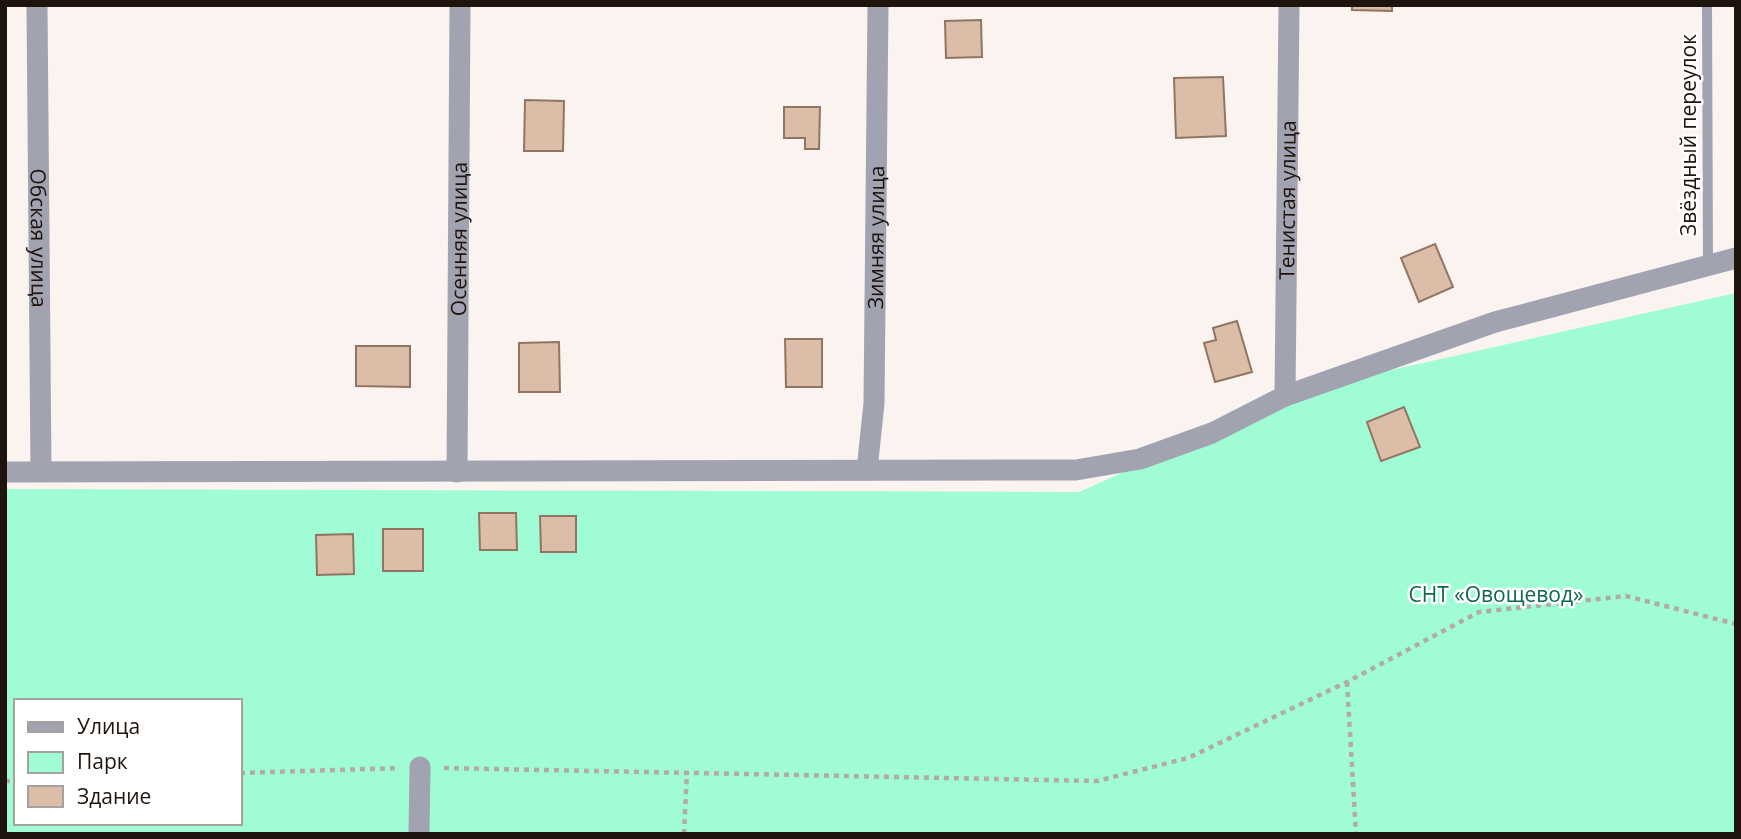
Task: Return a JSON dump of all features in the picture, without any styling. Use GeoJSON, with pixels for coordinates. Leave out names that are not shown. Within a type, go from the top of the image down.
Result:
{"type":"FeatureCollection","features":[{"type":"Feature","properties":{"kind":"street","name":"Обская улица"},"geometry":{"type":"LineString","coordinates":[[37,5],[41,471]]}},
{"type":"Feature","properties":{"kind":"street","name":"Осенняя улица"},"geometry":{"type":"LineString","coordinates":[[457,472],[460,5]]}},
{"type":"Feature","properties":{"kind":"street","name":"Зимняя улица"},"geometry":{"type":"LineString","coordinates":[[867,470],[874,403],[878,5]]}},
{"type":"Feature","properties":{"kind":"street","name":"Тенистая улица"},"geometry":{"type":"LineString","coordinates":[[1285,396],[1289,5]]}},
{"type":"Feature","properties":{"kind":"street"},"geometry":{"type":"LineString","coordinates":[[5,472],[1076,470],[1152,454],[1212,433],[1285,396],[1495,322],[1736,258]]}},
{"type":"Feature","properties":{"kind":"street"},"geometry":{"type":"LineString","coordinates":[[419,834],[420,767]]}},
{"type":"Feature","properties":{"kind":"lane","name":"Звёздный переулок"},"geometry":{"type":"LineString","coordinates":[[1707,5],[1709,264]]}},
{"type":"Feature","properties":{"kind":"path"},"geometry":{"type":"LineString","coordinates":[[242,773],[420,767],[1097,781],[1188,758],[1347,681],[1479,612],[1626,596],[1736,624]]}},
{"type":"Feature","properties":{"kind":"path"},"geometry":{"type":"LineString","coordinates":[[1347,681],[1356,834]]}},
{"type":"Feature","properties":{"kind":"path"},"geometry":{"type":"LineString","coordinates":[[684,834],[687,772]]}},
{"type":"Feature","properties":{"kind":"green space","name":"СНТ «Овощевод»"},"geometry":{"type":"Polygon","coordinates":[[[1736,293],[1736,834],[5,834],[5,489],[1079,492],[1315,387],[1736,293]]]}},
{"type":"Feature","properties":{"kind":"building"},"geometry":{"type":"Polygon","coordinates":[[[1352,5],[1392,5],[1392,11],[1352,10],[1352,5]]]}},
{"type":"Feature","properties":{"kind":"building"},"geometry":{"type":"Polygon","coordinates":[[[981,20],[982,57],[946,58],[945,21],[981,20]]]}},
{"type":"Feature","properties":{"kind":"building"},"geometry":{"type":"Polygon","coordinates":[[[1223,77],[1226,136],[1176,138],[1174,78],[1223,77]]]}},
{"type":"Feature","properties":{"kind":"building"},"geometry":{"type":"Polygon","coordinates":[[[525,100],[564,101],[563,151],[524,151],[525,100]]]}},
{"type":"Feature","properties":{"kind":"building"},"geometry":{"type":"Polygon","coordinates":[[[784,107],[820,107],[819,149],[805,149],[805,138],[784,138],[784,107]]]}},
{"type":"Feature","properties":{"kind":"building"},"geometry":{"type":"Polygon","coordinates":[[[1435,244],[1453,287],[1419,302],[1401,258],[1435,244]]]}},
{"type":"Feature","properties":{"kind":"building"},"geometry":{"type":"Polygon","coordinates":[[[1237,321],[1252,372],[1215,382],[1204,343],[1216,340],[1213,328],[1237,321]]]}},
{"type":"Feature","properties":{"kind":"building"},"geometry":{"type":"Polygon","coordinates":[[[785,339],[822,339],[822,387],[786,387],[785,339]]]}},
{"type":"Feature","properties":{"kind":"building"},"geometry":{"type":"Polygon","coordinates":[[[559,342],[560,392],[519,392],[519,343],[559,342]]]}},
{"type":"Feature","properties":{"kind":"building"},"geometry":{"type":"Polygon","coordinates":[[[356,346],[410,346],[410,387],[356,386],[356,346]]]}},
{"type":"Feature","properties":{"kind":"building"},"geometry":{"type":"Polygon","coordinates":[[[1404,407],[1420,447],[1381,461],[1367,422],[1404,407]]]}},
{"type":"Feature","properties":{"kind":"building"},"geometry":{"type":"Polygon","coordinates":[[[479,513],[516,513],[517,550],[480,550],[479,513]]]}},
{"type":"Feature","properties":{"kind":"building"},"geometry":{"type":"Polygon","coordinates":[[[540,516],[576,516],[576,552],[541,552],[540,516]]]}},
{"type":"Feature","properties":{"kind":"building"},"geometry":{"type":"Polygon","coordinates":[[[383,529],[423,529],[423,571],[383,571],[383,529]]]}},
{"type":"Feature","properties":{"kind":"building"},"geometry":{"type":"Polygon","coordinates":[[[353,534],[354,574],[317,575],[316,535],[353,534]]]}}]}
